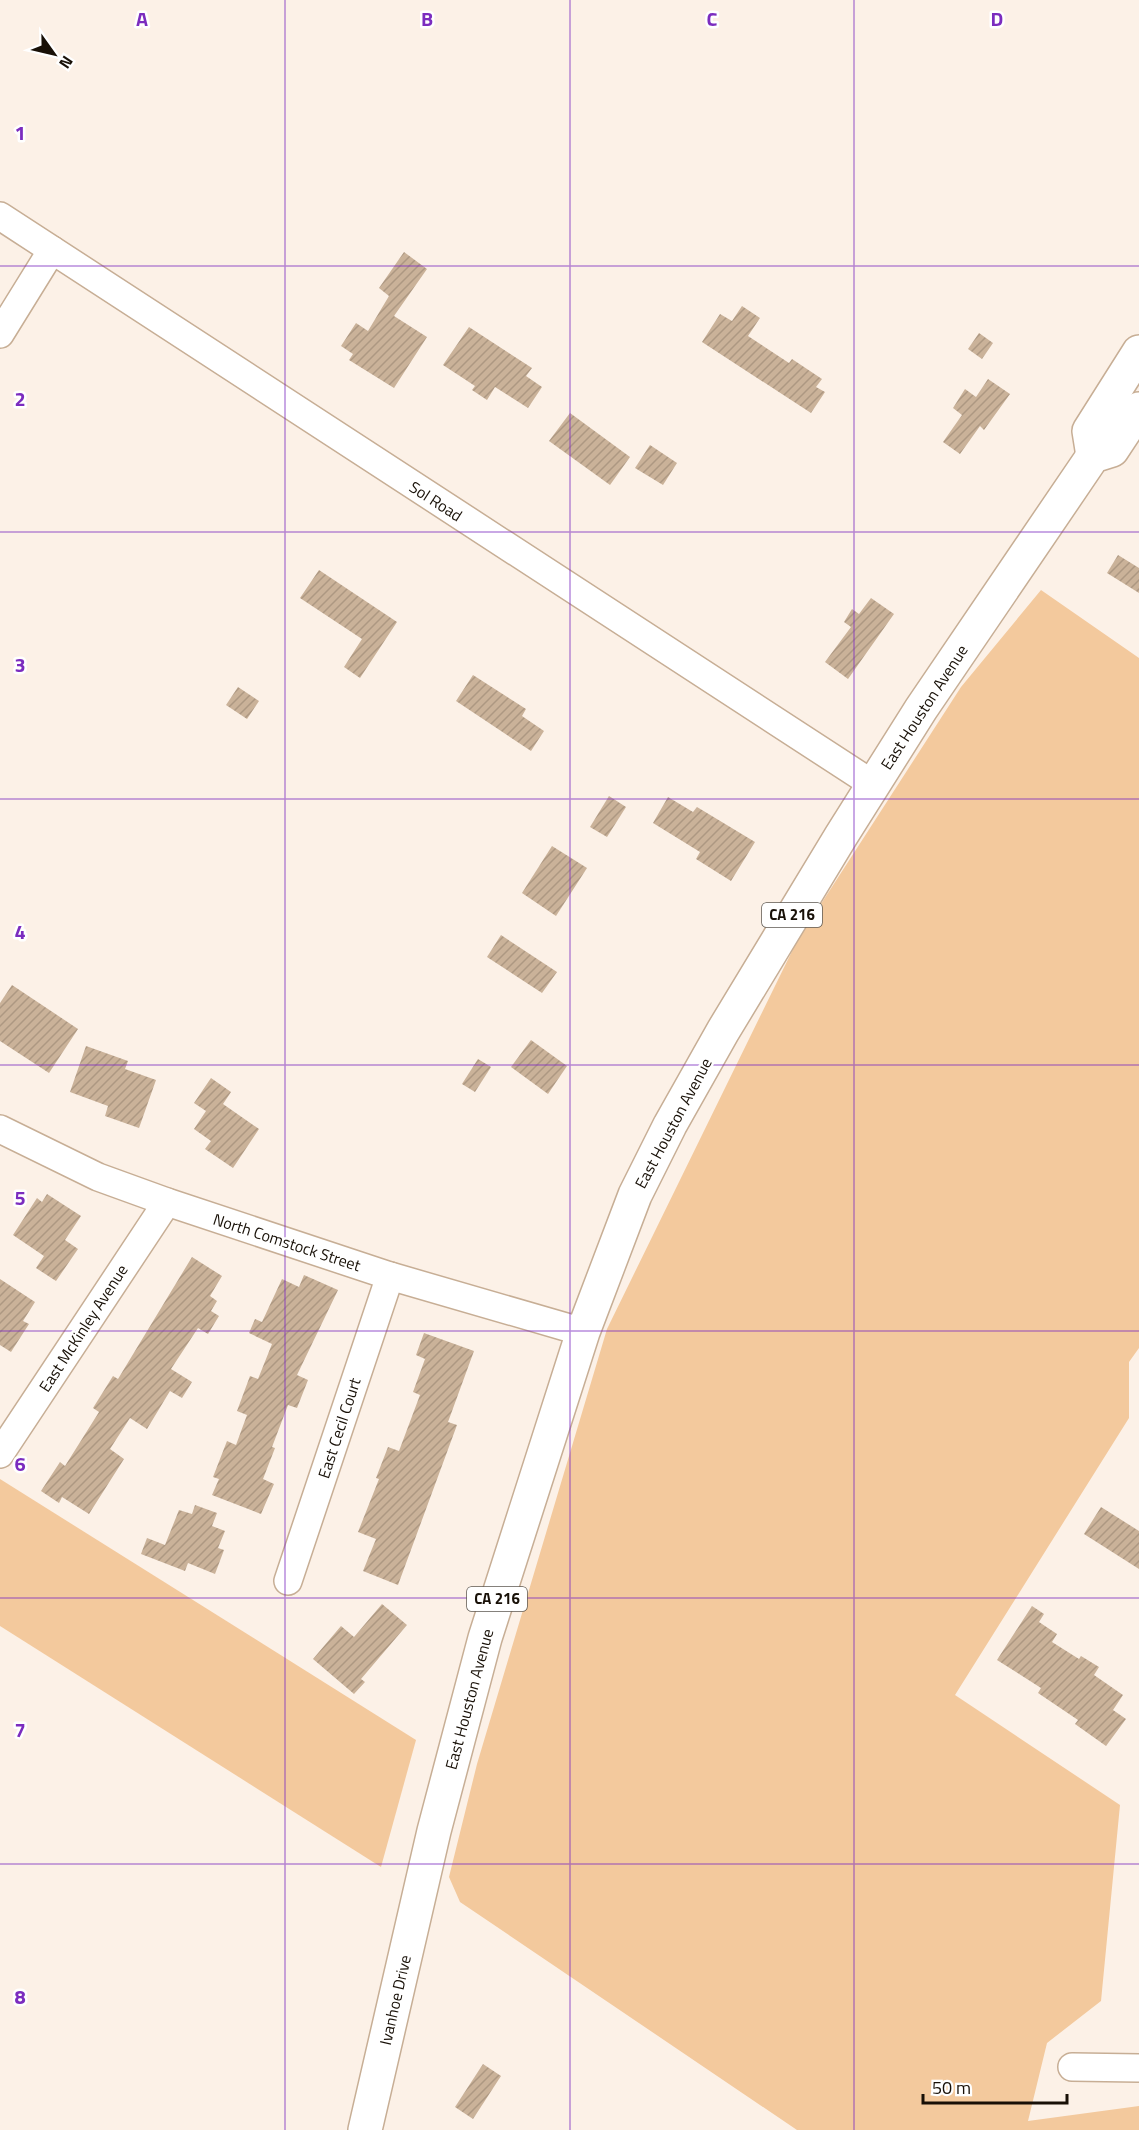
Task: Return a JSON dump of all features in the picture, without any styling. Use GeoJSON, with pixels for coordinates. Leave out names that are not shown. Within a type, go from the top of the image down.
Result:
{"type":"FeatureCollection","features":[{"type":"Feature","properties":{"kind":"main road"},"geometry":{"type":"LineString","coordinates":[[1094,456],[1089,431],[1139,352]]}},
{"type":"Feature","properties":{"kind":"main road","name":"East Houston Avenue"},"geometry":{"type":"LineString","coordinates":[[425,1870],[455,1747],[491,1618],[583,1332],[626,1216],[670,1125],[770,951],[921,709],[1094,456],[1112,450],[1139,409]]}},
{"type":"Feature","properties":{"kind":"main road","name":"Ivanhoe Drive"},"geometry":{"type":"LineString","coordinates":[[365,2130],[425,1870]]}},
{"type":"Feature","properties":{"kind":"street","name":"Sol Road"},"geometry":{"type":"LineString","coordinates":[[0,216],[874,785]]}},
{"type":"Feature","properties":{"kind":"street"},"geometry":{"type":"LineString","coordinates":[[0,334],[52,250]]}},
{"type":"Feature","properties":{"kind":"street","name":"North Comstock Street"},"geometry":{"type":"LineString","coordinates":[[0,1129],[98,1177],[167,1202],[390,1276],[583,1332]]}},
{"type":"Feature","properties":{"kind":"street","name":"East McKinley Avenue"},"geometry":{"type":"LineString","coordinates":[[0,1454],[167,1202]]}},
{"type":"Feature","properties":{"kind":"street","name":"East Cecil Court"},"geometry":{"type":"LineString","coordinates":[[288,1581],[390,1276]]}},
{"type":"Feature","properties":{"kind":"street"},"geometry":{"type":"LineString","coordinates":[[1072,2067],[1139,2068]]}},
{"type":"Feature","properties":{"kind":"shaded area"},"geometry":{"type":"Polygon","coordinates":[[[1041,590],[1139,658],[1139,1348],[1129,1362],[1129,1418],[955,1695],[1120,1805],[1101,2001],[1047,2043],[1028,2121],[1139,2106],[1139,2130],[797,2130],[460,1902],[449,1877],[477,1764],[607,1329],[797,941],[961,687],[1041,590]]]}},
{"type":"Feature","properties":{"kind":"shaded area"},"geometry":{"type":"Polygon","coordinates":[[[0,1479],[416,1740],[381,1867],[0,1626],[0,1479]]]}},
{"type":"Feature","properties":{"kind":"building"},"geometry":{"type":"Polygon","coordinates":[[[404,252],[427,269],[394,316],[427,337],[394,388],[349,360],[353,354],[341,346],[356,323],[368,331],[389,296],[379,288],[404,252]]]}},
{"type":"Feature","properties":{"kind":"building"},"geometry":{"type":"Polygon","coordinates":[[[742,306],[760,318],[748,336],[789,363],[792,359],[822,379],[816,387],[825,392],[811,413],[702,342],[720,314],[732,321],[742,306]]]}},
{"type":"Feature","properties":{"kind":"building"},"geometry":{"type":"Polygon","coordinates":[[[469,327],[532,368],[526,376],[542,387],[528,408],[495,387],[487,400],[472,390],[475,386],[443,365],[469,327]]]}},
{"type":"Feature","properties":{"kind":"building"},"geometry":{"type":"Polygon","coordinates":[[[979,333],[993,343],[982,359],[968,349],[979,333]]]}},
{"type":"Feature","properties":{"kind":"building"},"geometry":{"type":"Polygon","coordinates":[[[988,379],[1010,394],[984,430],[980,426],[960,454],[943,442],[962,415],[953,408],[965,389],[976,397],[988,379]]]}},
{"type":"Feature","properties":{"kind":"building"},"geometry":{"type":"Polygon","coordinates":[[[570,413],[630,457],[610,485],[549,441],[570,413]]]}},
{"type":"Feature","properties":{"kind":"building"},"geometry":{"type":"Polygon","coordinates":[[[650,445],[677,463],[663,485],[635,468],[650,445]]]}},
{"type":"Feature","properties":{"kind":"building"},"geometry":{"type":"Polygon","coordinates":[[[1118,555],[1139,568],[1139,593],[1107,573],[1118,555]]]}},
{"type":"Feature","properties":{"kind":"building"},"geometry":{"type":"Polygon","coordinates":[[[319,570],[397,622],[360,678],[344,667],[362,639],[300,598],[319,570]]]}},
{"type":"Feature","properties":{"kind":"building"},"geometry":{"type":"Polygon","coordinates":[[[871,598],[894,614],[848,679],[825,662],[851,627],[844,622],[852,609],[859,614],[871,598]]]}},
{"type":"Feature","properties":{"kind":"building"},"geometry":{"type":"Polygon","coordinates":[[[473,675],[526,709],[522,716],[544,731],[531,751],[456,701],[473,675]]]}},
{"type":"Feature","properties":{"kind":"building"},"geometry":{"type":"Polygon","coordinates":[[[238,687],[259,701],[247,719],[226,705],[238,687]]]}},
{"type":"Feature","properties":{"kind":"building"},"geometry":{"type":"Polygon","coordinates":[[[609,796],[626,807],[607,837],[590,827],[609,796]]]}},
{"type":"Feature","properties":{"kind":"building"},"geometry":{"type":"Polygon","coordinates":[[[668,797],[693,812],[697,807],[755,842],[731,881],[696,859],[700,852],[653,823],[668,797]]]}},
{"type":"Feature","properties":{"kind":"building"},"geometry":{"type":"Polygon","coordinates":[[[552,846],[587,868],[556,916],[522,893],[552,846]]]}},
{"type":"Feature","properties":{"kind":"building"},"geometry":{"type":"Polygon","coordinates":[[[501,935],[557,972],[542,993],[487,957],[501,935]]]}},
{"type":"Feature","properties":{"kind":"building"},"geometry":{"type":"Polygon","coordinates":[[[12,985],[78,1029],[49,1073],[0,1041],[0,1003],[12,985]]]}},
{"type":"Feature","properties":{"kind":"building"},"geometry":{"type":"Polygon","coordinates":[[[531,1040],[567,1066],[548,1094],[511,1067],[531,1040]]]}},
{"type":"Feature","properties":{"kind":"building"},"geometry":{"type":"Polygon","coordinates":[[[86,1046],[128,1061],[125,1069],[156,1080],[139,1128],[105,1116],[108,1106],[70,1092],[86,1046]]]}},
{"type":"Feature","properties":{"kind":"building"},"geometry":{"type":"Polygon","coordinates":[[[478,1059],[491,1067],[475,1092],[462,1084],[478,1059]]]}},
{"type":"Feature","properties":{"kind":"building"},"geometry":{"type":"Polygon","coordinates":[[[211,1078],[231,1092],[223,1104],[259,1129],[233,1168],[205,1149],[211,1141],[194,1129],[206,1111],[194,1103],[211,1078]]]}},
{"type":"Feature","properties":{"kind":"building"},"geometry":{"type":"Polygon","coordinates":[[[47,1194],[81,1216],[65,1240],[78,1249],[56,1281],[36,1268],[44,1256],[13,1235],[37,1198],[42,1202],[47,1194]]]}},
{"type":"Feature","properties":{"kind":"building"},"geometry":{"type":"Polygon","coordinates":[[[192,1257],[222,1276],[210,1296],[217,1301],[211,1311],[219,1316],[208,1334],[198,1328],[171,1369],[192,1382],[182,1398],[170,1391],[147,1429],[130,1418],[110,1449],[124,1459],[89,1514],[62,1497],[59,1503],[41,1491],[60,1462],[65,1466],[99,1412],[93,1408],[113,1376],[118,1379],[192,1257]]]}},
{"type":"Feature","properties":{"kind":"building"},"geometry":{"type":"Polygon","coordinates":[[[304,1275],[338,1290],[297,1375],[308,1380],[297,1408],[288,1405],[272,1447],[275,1448],[263,1479],[274,1484],[261,1514],[212,1495],[219,1479],[213,1477],[227,1441],[236,1445],[247,1415],[237,1411],[250,1376],[258,1379],[272,1344],[249,1333],[255,1319],[262,1322],[282,1279],[299,1287],[304,1275]]]}},
{"type":"Feature","properties":{"kind":"building"},"geometry":{"type":"Polygon","coordinates":[[[0,1279],[35,1302],[23,1321],[29,1324],[11,1352],[0,1345],[0,1279]]]}},
{"type":"Feature","properties":{"kind":"building"},"geometry":{"type":"Polygon","coordinates":[[[424,1333],[474,1351],[448,1422],[457,1425],[398,1585],[363,1571],[376,1539],[358,1532],[379,1479],[376,1478],[388,1447],[399,1451],[420,1395],[413,1392],[425,1359],[416,1355],[424,1333]]]}},
{"type":"Feature","properties":{"kind":"building"},"geometry":{"type":"Polygon","coordinates":[[[195,1505],[217,1513],[212,1526],[225,1531],[218,1548],[224,1550],[215,1574],[188,1563],[185,1571],[141,1554],[147,1538],[165,1545],[179,1510],[192,1514],[195,1505]]]}},
{"type":"Feature","properties":{"kind":"building"},"geometry":{"type":"Polygon","coordinates":[[[1101,1507],[1139,1531],[1139,1569],[1084,1534],[1101,1507]]]}},
{"type":"Feature","properties":{"kind":"building"},"geometry":{"type":"Polygon","coordinates":[[[382,1604],[407,1625],[361,1679],[365,1682],[354,1694],[313,1659],[341,1626],[354,1637],[382,1604]]]}},
{"type":"Feature","properties":{"kind":"building"},"geometry":{"type":"Polygon","coordinates":[[[1032,1606],[1044,1614],[1039,1622],[1057,1634],[1052,1642],[1079,1659],[1081,1656],[1099,1667],[1094,1675],[1123,1695],[1113,1710],[1126,1719],[1106,1746],[1075,1724],[1078,1720],[1038,1693],[1041,1688],[997,1660],[1032,1606]]]}},
{"type":"Feature","properties":{"kind":"building"},"geometry":{"type":"Polygon","coordinates":[[[483,2064],[501,2076],[473,2119],[455,2107],[483,2064]]]}}]}
